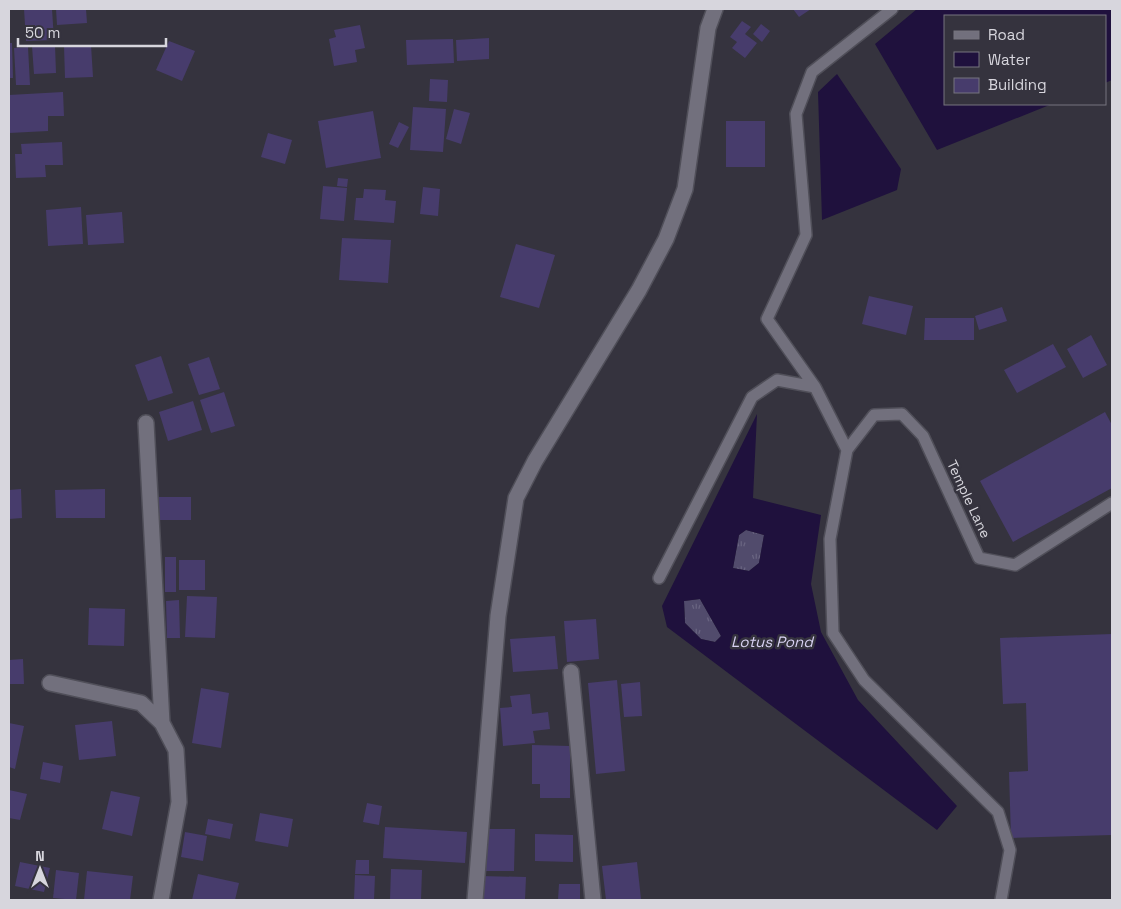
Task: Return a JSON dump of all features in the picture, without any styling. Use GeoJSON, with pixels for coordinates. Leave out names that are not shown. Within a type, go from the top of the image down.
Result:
{"type":"FeatureCollection","features":[{"type":"Feature","properties":{"kind":"street"},"geometry":{"type":"LineString","coordinates":[[475,900],[498,616],[516,498],[536,460],[638,290],[666,239],[685,189],[708,28],[714,9]]}},
{"type":"Feature","properties":{"kind":"street"},"geometry":{"type":"LineString","coordinates":[[146,423],[162,723]]}},
{"type":"Feature","properties":{"kind":"street"},"geometry":{"type":"LineString","coordinates":[[571,672],[593,900]]}},
{"type":"Feature","properties":{"kind":"street"},"geometry":{"type":"LineString","coordinates":[[50,683],[141,704],[162,723],[176,750],[179,802],[161,900]]}},
{"type":"Feature","properties":{"kind":"lane"},"geometry":{"type":"LineString","coordinates":[[892,9],[812,72],[796,114],[806,235],[767,320],[815,387],[847,450],[830,539],[833,633],[864,680],[998,812],[1010,850],[1001,900]]}},
{"type":"Feature","properties":{"kind":"lane"},"geometry":{"type":"LineString","coordinates":[[660,578],[752,397],[777,380],[815,387]]}},
{"type":"Feature","properties":{"kind":"lane","name":"Temple Lane"},"geometry":{"type":"LineString","coordinates":[[847,450],[874,415],[902,414],[923,436],[979,558],[1015,565],[1112,503]]}},
{"type":"Feature","properties":{"kind":"green space"},"geometry":{"type":"Polygon","coordinates":[[[746,530],[764,535],[759,563],[749,571],[733,568],[739,535],[746,530]]]}},
{"type":"Feature","properties":{"kind":"green space"},"geometry":{"type":"Polygon","coordinates":[[[700,599],[721,636],[715,642],[701,639],[685,623],[684,601],[700,599]]]}},
{"type":"Feature","properties":{"kind":"water"},"geometry":{"type":"Polygon","coordinates":[[[917,9],[1112,9],[1112,80],[1106,83],[1106,15],[944,15],[944,105],[1050,105],[937,150],[875,44],[917,9]]]}},
{"type":"Feature","properties":{"kind":"water"},"geometry":{"type":"Polygon","coordinates":[[[837,74],[901,169],[897,190],[822,220],[818,92],[837,74]]]}},
{"type":"Feature","properties":{"kind":"water","name":"Lotus Pond"},"geometry":{"type":"Polygon","coordinates":[[[757,414],[753,498],[821,515],[811,584],[821,632],[858,700],[957,806],[937,830],[667,627],[662,606],[757,414]],[[746,530],[739,535],[733,568],[749,571],[759,563],[764,535],[746,530]],[[700,599],[684,601],[685,623],[701,639],[715,642],[721,636],[700,599]]]}},
{"type":"Feature","properties":{"kind":"building"},"geometry":{"type":"Polygon","coordinates":[[[24,9],[52,9],[54,40],[26,41],[24,9]]]}},
{"type":"Feature","properties":{"kind":"building"},"geometry":{"type":"Polygon","coordinates":[[[56,9],[86,9],[87,23],[57,25],[56,9]]]}},
{"type":"Feature","properties":{"kind":"building"},"geometry":{"type":"Polygon","coordinates":[[[793,9],[811,9],[799,17],[793,9]]]}},
{"type":"Feature","properties":{"kind":"building"},"geometry":{"type":"Polygon","coordinates":[[[742,21],[751,27],[745,34],[757,43],[745,58],[732,48],[737,42],[730,37],[742,21]]]}},
{"type":"Feature","properties":{"kind":"building"},"geometry":{"type":"Polygon","coordinates":[[[761,24],[770,31],[762,42],[753,34],[761,24]]]}},
{"type":"Feature","properties":{"kind":"building"},"geometry":{"type":"Polygon","coordinates":[[[360,25],[365,48],[355,50],[357,62],[334,66],[329,39],[336,37],[334,30],[360,25]]]}},
{"type":"Feature","properties":{"kind":"building"},"geometry":{"type":"Polygon","coordinates":[[[489,38],[489,59],[457,61],[456,40],[489,38]]]}},
{"type":"Feature","properties":{"kind":"building"},"geometry":{"type":"Polygon","coordinates":[[[453,39],[454,63],[407,65],[406,40],[453,39]]]}},
{"type":"Feature","properties":{"kind":"building"},"geometry":{"type":"Polygon","coordinates":[[[169,41],[195,51],[182,81],[156,70],[169,41]]]}},
{"type":"Feature","properties":{"kind":"building"},"geometry":{"type":"Polygon","coordinates":[[[9,43],[12,43],[13,78],[9,78],[9,43]]]}},
{"type":"Feature","properties":{"kind":"building"},"geometry":{"type":"Polygon","coordinates":[[[55,45],[56,73],[34,74],[32,46],[55,45]]]}},
{"type":"Feature","properties":{"kind":"building"},"geometry":{"type":"Polygon","coordinates":[[[91,45],[93,77],[65,78],[64,46],[91,45]]]}},
{"type":"Feature","properties":{"kind":"building"},"geometry":{"type":"Polygon","coordinates":[[[28,47],[30,85],[16,85],[14,48],[28,47]]]}},
{"type":"Feature","properties":{"kind":"building"},"geometry":{"type":"Polygon","coordinates":[[[430,79],[448,80],[447,102],[429,101],[430,79]]]}},
{"type":"Feature","properties":{"kind":"building"},"geometry":{"type":"Polygon","coordinates":[[[63,92],[64,116],[48,116],[48,131],[9,133],[9,95],[63,92]]]}},
{"type":"Feature","properties":{"kind":"building"},"geometry":{"type":"Polygon","coordinates":[[[413,107],[446,109],[443,152],[410,150],[413,107]]]}},
{"type":"Feature","properties":{"kind":"building"},"geometry":{"type":"Polygon","coordinates":[[[454,109],[470,113],[461,144],[446,139],[454,109]]]}},
{"type":"Feature","properties":{"kind":"building"},"geometry":{"type":"Polygon","coordinates":[[[373,111],[381,158],[326,168],[318,121],[373,111]]]}},
{"type":"Feature","properties":{"kind":"building"},"geometry":{"type":"Polygon","coordinates":[[[726,121],[765,121],[765,167],[726,167],[726,121]]]}},
{"type":"Feature","properties":{"kind":"building"},"geometry":{"type":"Polygon","coordinates":[[[399,122],[409,127],[398,148],[389,144],[399,122]]]}},
{"type":"Feature","properties":{"kind":"building"},"geometry":{"type":"Polygon","coordinates":[[[268,133],[292,140],[285,164],[261,157],[268,133]]]}},
{"type":"Feature","properties":{"kind":"building"},"geometry":{"type":"Polygon","coordinates":[[[62,142],[63,165],[45,165],[46,177],[16,178],[15,154],[22,154],[21,144],[62,142]]]}},
{"type":"Feature","properties":{"kind":"building"},"geometry":{"type":"Polygon","coordinates":[[[338,178],[348,179],[347,187],[337,186],[338,178]]]}},
{"type":"Feature","properties":{"kind":"building"},"geometry":{"type":"Polygon","coordinates":[[[323,186],[347,188],[344,221],[320,219],[323,186]]]}},
{"type":"Feature","properties":{"kind":"building"},"geometry":{"type":"Polygon","coordinates":[[[423,187],[440,189],[438,216],[420,214],[423,187]]]}},
{"type":"Feature","properties":{"kind":"building"},"geometry":{"type":"Polygon","coordinates":[[[364,189],[386,190],[385,200],[396,201],[394,223],[354,220],[356,198],[363,198],[364,189]]]}},
{"type":"Feature","properties":{"kind":"building"},"geometry":{"type":"Polygon","coordinates":[[[81,207],[83,244],[48,246],[46,210],[81,207]]]}},
{"type":"Feature","properties":{"kind":"building"},"geometry":{"type":"Polygon","coordinates":[[[122,212],[124,243],[88,245],[86,215],[122,212]]]}},
{"type":"Feature","properties":{"kind":"building"},"geometry":{"type":"Polygon","coordinates":[[[342,238],[391,240],[388,283],[339,280],[342,238]]]}},
{"type":"Feature","properties":{"kind":"building"},"geometry":{"type":"Polygon","coordinates":[[[516,244],[555,255],[539,308],[500,297],[516,244]]]}},
{"type":"Feature","properties":{"kind":"building"},"geometry":{"type":"Polygon","coordinates":[[[869,296],[913,306],[906,335],[862,324],[869,296]]]}},
{"type":"Feature","properties":{"kind":"building"},"geometry":{"type":"Polygon","coordinates":[[[1002,307],[1007,321],[979,330],[975,316],[1002,307]]]}},
{"type":"Feature","properties":{"kind":"building"},"geometry":{"type":"Polygon","coordinates":[[[925,318],[974,318],[974,340],[924,340],[925,318]]]}},
{"type":"Feature","properties":{"kind":"building"},"geometry":{"type":"Polygon","coordinates":[[[1091,335],[1107,365],[1083,378],[1067,349],[1091,335]]]}},
{"type":"Feature","properties":{"kind":"building"},"geometry":{"type":"Polygon","coordinates":[[[1053,344],[1066,367],[1017,393],[1004,370],[1053,344]]]}},
{"type":"Feature","properties":{"kind":"building"},"geometry":{"type":"Polygon","coordinates":[[[161,356],[173,393],[148,401],[135,365],[161,356]]]}},
{"type":"Feature","properties":{"kind":"building"},"geometry":{"type":"Polygon","coordinates":[[[209,357],[220,389],[199,395],[188,364],[209,357]]]}},
{"type":"Feature","properties":{"kind":"building"},"geometry":{"type":"Polygon","coordinates":[[[224,392],[235,426],[211,433],[200,400],[224,392]]]}},
{"type":"Feature","properties":{"kind":"building"},"geometry":{"type":"Polygon","coordinates":[[[193,401],[202,430],[168,441],[159,412],[193,401]]]}},
{"type":"Feature","properties":{"kind":"building"},"geometry":{"type":"Polygon","coordinates":[[[1105,412],[1112,425],[1112,488],[1013,542],[980,481],[1105,412]]]}},
{"type":"Feature","properties":{"kind":"building"},"geometry":{"type":"Polygon","coordinates":[[[21,489],[22,518],[9,519],[9,490],[21,489]]]}},
{"type":"Feature","properties":{"kind":"building"},"geometry":{"type":"Polygon","coordinates":[[[105,489],[105,518],[56,518],[55,490],[105,489]]]}},
{"type":"Feature","properties":{"kind":"building"},"geometry":{"type":"Polygon","coordinates":[[[157,497],[191,497],[191,520],[157,520],[157,497]]]}},
{"type":"Feature","properties":{"kind":"building"},"geometry":{"type":"Polygon","coordinates":[[[165,557],[176,557],[176,592],[165,592],[165,557]]]}},
{"type":"Feature","properties":{"kind":"building"},"geometry":{"type":"Polygon","coordinates":[[[179,560],[205,560],[205,590],[179,590],[179,560]]]}},
{"type":"Feature","properties":{"kind":"building"},"geometry":{"type":"Polygon","coordinates":[[[187,596],[217,597],[215,638],[185,637],[187,596]]]}},
{"type":"Feature","properties":{"kind":"building"},"geometry":{"type":"Polygon","coordinates":[[[179,600],[180,638],[167,638],[166,601],[179,600]]]}},
{"type":"Feature","properties":{"kind":"building"},"geometry":{"type":"Polygon","coordinates":[[[89,608],[125,609],[124,646],[88,645],[89,608]]]}},
{"type":"Feature","properties":{"kind":"building"},"geometry":{"type":"Polygon","coordinates":[[[596,619],[599,659],[567,662],[564,621],[596,619]]]}},
{"type":"Feature","properties":{"kind":"building"},"geometry":{"type":"Polygon","coordinates":[[[1112,634],[1112,835],[1011,838],[1009,772],[1028,771],[1026,703],[1003,704],[1000,638],[1112,634]]]}},
{"type":"Feature","properties":{"kind":"building"},"geometry":{"type":"Polygon","coordinates":[[[555,636],[558,669],[513,672],[510,639],[555,636]]]}},
{"type":"Feature","properties":{"kind":"building"},"geometry":{"type":"Polygon","coordinates":[[[23,659],[24,684],[9,684],[9,660],[23,659]]]}},
{"type":"Feature","properties":{"kind":"building"},"geometry":{"type":"Polygon","coordinates":[[[617,680],[625,771],[596,774],[588,683],[617,680]]]}},
{"type":"Feature","properties":{"kind":"building"},"geometry":{"type":"Polygon","coordinates":[[[640,682],[642,716],[624,717],[621,684],[640,682]]]}},
{"type":"Feature","properties":{"kind":"building"},"geometry":{"type":"Polygon","coordinates":[[[201,688],[229,693],[221,748],[192,743],[201,688]]]}},
{"type":"Feature","properties":{"kind":"building"},"geometry":{"type":"Polygon","coordinates":[[[530,694],[532,714],[548,712],[550,729],[533,731],[535,743],[503,746],[500,708],[512,707],[510,696],[530,694]]]}},
{"type":"Feature","properties":{"kind":"building"},"geometry":{"type":"Polygon","coordinates":[[[112,721],[116,756],[79,760],[75,725],[112,721]]]}},
{"type":"Feature","properties":{"kind":"building"},"geometry":{"type":"Polygon","coordinates":[[[9,723],[24,726],[15,769],[9,767],[9,723]]]}},
{"type":"Feature","properties":{"kind":"building"},"geometry":{"type":"Polygon","coordinates":[[[532,745],[570,746],[570,798],[540,798],[540,784],[532,784],[532,745]]]}},
{"type":"Feature","properties":{"kind":"building"},"geometry":{"type":"Polygon","coordinates":[[[43,762],[63,766],[60,783],[40,779],[43,762]]]}},
{"type":"Feature","properties":{"kind":"building"},"geometry":{"type":"Polygon","coordinates":[[[9,790],[27,794],[20,820],[9,818],[9,790]]]}},
{"type":"Feature","properties":{"kind":"building"},"geometry":{"type":"Polygon","coordinates":[[[111,791],[140,797],[132,836],[102,829],[111,791]]]}},
{"type":"Feature","properties":{"kind":"building"},"geometry":{"type":"Polygon","coordinates":[[[367,803],[382,806],[379,825],[363,822],[367,803]]]}},
{"type":"Feature","properties":{"kind":"building"},"geometry":{"type":"Polygon","coordinates":[[[260,813],[293,819],[288,847],[255,841],[260,813]]]}},
{"type":"Feature","properties":{"kind":"building"},"geometry":{"type":"Polygon","coordinates":[[[208,819],[233,824],[230,839],[205,834],[208,819]]]}},
{"type":"Feature","properties":{"kind":"building"},"geometry":{"type":"Polygon","coordinates":[[[385,827],[467,832],[465,863],[383,858],[385,827]]]}},
{"type":"Feature","properties":{"kind":"building"},"geometry":{"type":"Polygon","coordinates":[[[486,829],[515,829],[514,871],[485,871],[486,829]]]}},
{"type":"Feature","properties":{"kind":"building"},"geometry":{"type":"Polygon","coordinates":[[[185,832],[207,836],[203,861],[181,857],[185,832]]]}},
{"type":"Feature","properties":{"kind":"building"},"geometry":{"type":"Polygon","coordinates":[[[535,834],[573,835],[573,862],[535,861],[535,834]]]}},
{"type":"Feature","properties":{"kind":"building"},"geometry":{"type":"Polygon","coordinates":[[[356,860],[369,860],[369,874],[355,874],[356,860]]]}},
{"type":"Feature","properties":{"kind":"building"},"geometry":{"type":"Polygon","coordinates":[[[20,862],[50,868],[44,892],[15,886],[20,862]]]}},
{"type":"Feature","properties":{"kind":"building"},"geometry":{"type":"Polygon","coordinates":[[[637,862],[641,899],[606,900],[602,866],[637,862]]]}},
{"type":"Feature","properties":{"kind":"building"},"geometry":{"type":"Polygon","coordinates":[[[391,869],[422,870],[421,900],[390,900],[391,869]]]}},
{"type":"Feature","properties":{"kind":"building"},"geometry":{"type":"Polygon","coordinates":[[[56,870],[79,873],[76,900],[53,898],[56,870]]]}},
{"type":"Feature","properties":{"kind":"building"},"geometry":{"type":"Polygon","coordinates":[[[87,871],[133,876],[130,900],[84,900],[87,871]]]}},
{"type":"Feature","properties":{"kind":"building"},"geometry":{"type":"Polygon","coordinates":[[[198,874],[239,883],[235,900],[192,900],[198,874]]]}},
{"type":"Feature","properties":{"kind":"building"},"geometry":{"type":"Polygon","coordinates":[[[355,875],[375,876],[374,900],[354,900],[355,875]]]}},
{"type":"Feature","properties":{"kind":"building"},"geometry":{"type":"Polygon","coordinates":[[[480,876],[526,877],[525,900],[479,900],[480,876]]]}},
{"type":"Feature","properties":{"kind":"building"},"geometry":{"type":"Polygon","coordinates":[[[559,884],[580,884],[580,900],[558,900],[559,884]]]}}]}
